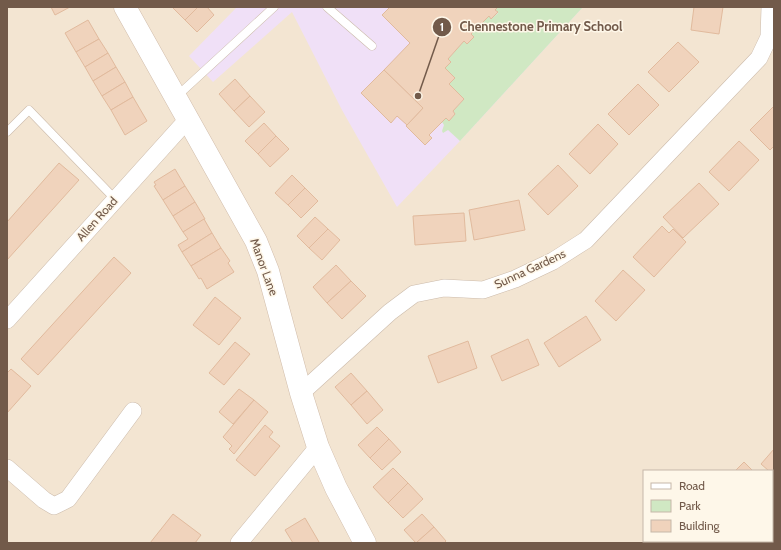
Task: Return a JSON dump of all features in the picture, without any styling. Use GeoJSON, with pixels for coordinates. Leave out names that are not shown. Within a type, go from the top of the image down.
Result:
{"type":"FeatureCollection","features":[{"type":"Feature","properties":{"kind":"street","name":"Manor Lane"},"geometry":{"type":"LineString","coordinates":[[125,7],[258,247],[268,271],[300,393],[318,447],[336,488],[365,543]]}},
{"type":"Feature","properties":{"kind":"street","name":"Sunna Gardens"},"geometry":{"type":"LineString","coordinates":[[300,393],[390,312],[414,294],[444,288],[483,290],[515,279],[553,261],[586,240],[759,58],[769,37],[770,7]]}},
{"type":"Feature","properties":{"kind":"street","name":"Allen Road"},"geometry":{"type":"LineString","coordinates":[[7,320],[188,119]]}},
{"type":"Feature","properties":{"kind":"street"},"geometry":{"type":"LineString","coordinates":[[7,468],[44,500],[54,506],[68,499],[133,411]]}},
{"type":"Feature","properties":{"kind":"street"},"geometry":{"type":"LineString","coordinates":[[239,543],[318,447]]}},
{"type":"Feature","properties":{"kind":"lane"},"geometry":{"type":"LineString","coordinates":[[176,97],[274,7]]}},
{"type":"Feature","properties":{"kind":"lane"},"geometry":{"type":"LineString","coordinates":[[326,7],[372,46]]}},
{"type":"Feature","properties":{"kind":"lane"},"geometry":{"type":"LineString","coordinates":[[7,132],[29,110],[115,199]]}},
{"type":"Feature","properties":{"kind":"shaded area"},"geometry":{"type":"Polygon","coordinates":[[[7,7],[774,7],[774,543],[7,543],[7,7]]]}},
{"type":"Feature","properties":{"kind":"shaded area"},"geometry":{"type":"Polygon","coordinates":[[[237,7],[583,7],[397,207],[342,110],[292,12],[213,82],[189,56],[237,7]]]}},
{"type":"Feature","properties":{"kind":"green space"},"geometry":{"type":"Polygon","coordinates":[[[498,7],[583,7],[460,141],[448,130],[443,133],[442,131],[444,125],[442,122],[446,118],[449,120],[455,114],[453,111],[464,99],[449,84],[455,78],[445,68],[448,59],[464,41],[467,44],[474,37],[471,34],[489,16],[491,19],[498,13],[495,10],[498,7]]]}},
{"type":"Feature","properties":{"kind":"building"},"geometry":{"type":"Polygon","coordinates":[[[51,7],[70,7],[55,15],[51,7]]]}},
{"type":"Feature","properties":{"kind":"building"},"geometry":{"type":"Polygon","coordinates":[[[198,7],[185,20],[173,8],[198,7]]]}},
{"type":"Feature","properties":{"kind":"building"},"geometry":{"type":"Polygon","coordinates":[[[198,7],[207,7],[214,15],[197,32],[185,20],[198,7]]]}},
{"type":"Feature","properties":{"kind":"building"},"geometry":{"type":"Polygon","coordinates":[[[390,7],[498,7],[495,10],[498,12],[491,19],[489,16],[471,34],[474,37],[467,44],[464,41],[448,59],[451,62],[445,68],[455,78],[449,84],[464,99],[453,111],[455,114],[449,121],[446,118],[429,135],[432,138],[425,145],[406,126],[423,108],[384,70],[410,43],[382,15],[390,7]]]}},
{"type":"Feature","properties":{"kind":"building"},"geometry":{"type":"Polygon","coordinates":[[[694,7],[723,7],[719,34],[691,30],[694,7]]]}},
{"type":"Feature","properties":{"kind":"building"},"geometry":{"type":"Polygon","coordinates":[[[88,20],[99,39],[76,52],[65,33],[88,20]]]}},
{"type":"Feature","properties":{"kind":"building"},"geometry":{"type":"Polygon","coordinates":[[[99,39],[108,53],[85,67],[76,52],[99,39]]]}},
{"type":"Feature","properties":{"kind":"building"},"geometry":{"type":"Polygon","coordinates":[[[678,42],[699,62],[669,92],[648,72],[678,42]]]}},
{"type":"Feature","properties":{"kind":"building"},"geometry":{"type":"Polygon","coordinates":[[[108,53],[116,67],[93,81],[85,67],[108,53]]]}},
{"type":"Feature","properties":{"kind":"building"},"geometry":{"type":"Polygon","coordinates":[[[116,67],[125,82],[102,96],[93,81],[116,67]]]}},
{"type":"Feature","properties":{"kind":"building"},"geometry":{"type":"Polygon","coordinates":[[[384,70],[423,108],[407,125],[397,116],[391,123],[361,93],[384,70]]]}},
{"type":"Feature","properties":{"kind":"building"},"geometry":{"type":"Polygon","coordinates":[[[235,79],[250,96],[234,111],[219,94],[235,79]]]}},
{"type":"Feature","properties":{"kind":"building"},"geometry":{"type":"Polygon","coordinates":[[[125,82],[133,97],[111,110],[102,96],[125,82]]]}},
{"type":"Feature","properties":{"kind":"building"},"geometry":{"type":"Polygon","coordinates":[[[638,84],[659,105],[629,135],[608,114],[638,84]]]}},
{"type":"Feature","properties":{"kind":"building"},"geometry":{"type":"Polygon","coordinates":[[[250,96],[265,112],[249,127],[234,111],[250,96]]]}},
{"type":"Feature","properties":{"kind":"building"},"geometry":{"type":"Polygon","coordinates":[[[133,97],[147,121],[125,135],[111,110],[133,97]]]}},
{"type":"Feature","properties":{"kind":"building"},"geometry":{"type":"Polygon","coordinates":[[[774,106],[774,146],[770,150],[750,130],[774,106]]]}},
{"type":"Feature","properties":{"kind":"building"},"geometry":{"type":"Polygon","coordinates":[[[264,123],[276,136],[258,154],[245,141],[264,123]]]}},
{"type":"Feature","properties":{"kind":"building"},"geometry":{"type":"Polygon","coordinates":[[[598,124],[618,144],[590,174],[569,154],[598,124]]]}},
{"type":"Feature","properties":{"kind":"building"},"geometry":{"type":"Polygon","coordinates":[[[276,136],[289,149],[270,167],[258,154],[276,136]]]}},
{"type":"Feature","properties":{"kind":"building"},"geometry":{"type":"Polygon","coordinates":[[[739,141],[759,160],[729,191],[709,172],[739,141]]]}},
{"type":"Feature","properties":{"kind":"building"},"geometry":{"type":"Polygon","coordinates":[[[59,163],[79,180],[7,260],[7,222],[59,163]]]}},
{"type":"Feature","properties":{"kind":"building"},"geometry":{"type":"Polygon","coordinates":[[[558,165],[578,186],[548,215],[528,194],[558,165]]]}},
{"type":"Feature","properties":{"kind":"building"},"geometry":{"type":"Polygon","coordinates":[[[175,169],[185,186],[163,200],[154,186],[156,185],[154,182],[175,169]]]}},
{"type":"Feature","properties":{"kind":"building"},"geometry":{"type":"Polygon","coordinates":[[[292,175],[305,188],[288,205],[275,193],[292,175]]]}},
{"type":"Feature","properties":{"kind":"building"},"geometry":{"type":"Polygon","coordinates":[[[699,183],[719,204],[683,238],[663,217],[699,183]]]}},
{"type":"Feature","properties":{"kind":"building"},"geometry":{"type":"Polygon","coordinates":[[[185,186],[195,202],[173,216],[163,200],[185,186]]]}},
{"type":"Feature","properties":{"kind":"building"},"geometry":{"type":"Polygon","coordinates":[[[305,188],[318,201],[301,218],[288,205],[305,188]]]}},
{"type":"Feature","properties":{"kind":"building"},"geometry":{"type":"Polygon","coordinates":[[[519,200],[525,230],[474,240],[469,210],[519,200]]]}},
{"type":"Feature","properties":{"kind":"building"},"geometry":{"type":"Polygon","coordinates":[[[195,202],[205,219],[183,232],[173,216],[195,202]]]}},
{"type":"Feature","properties":{"kind":"building"},"geometry":{"type":"Polygon","coordinates":[[[464,213],[466,241],[415,245],[413,216],[464,213]]]}},
{"type":"Feature","properties":{"kind":"building"},"geometry":{"type":"Polygon","coordinates":[[[315,217],[328,229],[309,248],[297,236],[315,217]]]}},
{"type":"Feature","properties":{"kind":"building"},"geometry":{"type":"Polygon","coordinates":[[[204,219],[212,233],[182,252],[178,245],[188,239],[183,232],[204,219]]]}},
{"type":"Feature","properties":{"kind":"building"},"geometry":{"type":"Polygon","coordinates":[[[662,226],[669,233],[673,229],[686,242],[654,277],[633,257],[662,226]]]}},
{"type":"Feature","properties":{"kind":"building"},"geometry":{"type":"Polygon","coordinates":[[[328,229],[340,240],[322,260],[309,248],[328,229]]]}},
{"type":"Feature","properties":{"kind":"building"},"geometry":{"type":"Polygon","coordinates":[[[212,233],[221,248],[191,266],[182,252],[212,233]]]}},
{"type":"Feature","properties":{"kind":"building"},"geometry":{"type":"Polygon","coordinates":[[[221,248],[230,261],[228,263],[234,272],[207,289],[201,278],[199,279],[191,266],[221,248]]]}},
{"type":"Feature","properties":{"kind":"building"},"geometry":{"type":"Polygon","coordinates":[[[114,257],[131,273],[38,375],[21,359],[114,257]]]}},
{"type":"Feature","properties":{"kind":"building"},"geometry":{"type":"Polygon","coordinates":[[[336,265],[351,281],[327,303],[313,287],[336,265]]]}},
{"type":"Feature","properties":{"kind":"building"},"geometry":{"type":"Polygon","coordinates":[[[623,270],[645,290],[616,321],[595,301],[623,270]]]}},
{"type":"Feature","properties":{"kind":"building"},"geometry":{"type":"Polygon","coordinates":[[[351,281],[366,296],[342,319],[327,303],[351,281]]]}},
{"type":"Feature","properties":{"kind":"building"},"geometry":{"type":"Polygon","coordinates":[[[215,297],[241,318],[219,345],[193,325],[215,297]]]}},
{"type":"Feature","properties":{"kind":"building"},"geometry":{"type":"Polygon","coordinates":[[[586,316],[601,340],[559,367],[544,343],[586,316]]]}},
{"type":"Feature","properties":{"kind":"building"},"geometry":{"type":"Polygon","coordinates":[[[528,339],[539,365],[502,381],[491,356],[528,339]]]}},
{"type":"Feature","properties":{"kind":"building"},"geometry":{"type":"Polygon","coordinates":[[[468,341],[477,368],[438,383],[428,356],[468,341]]]}},
{"type":"Feature","properties":{"kind":"building"},"geometry":{"type":"Polygon","coordinates":[[[235,342],[250,354],[224,385],[209,373],[235,342]]]}},
{"type":"Feature","properties":{"kind":"building"},"geometry":{"type":"Polygon","coordinates":[[[11,369],[31,386],[7,413],[7,373],[11,369]]]}},
{"type":"Feature","properties":{"kind":"building"},"geometry":{"type":"Polygon","coordinates":[[[351,373],[367,391],[351,405],[335,387],[351,373]]]}},
{"type":"Feature","properties":{"kind":"building"},"geometry":{"type":"Polygon","coordinates":[[[239,389],[254,400],[233,424],[219,412],[239,389]]]}},
{"type":"Feature","properties":{"kind":"building"},"geometry":{"type":"Polygon","coordinates":[[[367,391],[383,410],[367,424],[351,405],[367,391]]]}},
{"type":"Feature","properties":{"kind":"building"},"geometry":{"type":"Polygon","coordinates":[[[254,400],[268,412],[234,454],[229,449],[232,446],[223,437],[254,400]]]}},
{"type":"Feature","properties":{"kind":"building"},"geometry":{"type":"Polygon","coordinates":[[[265,425],[273,432],[269,437],[280,446],[255,476],[236,460],[265,425]]]}},
{"type":"Feature","properties":{"kind":"building"},"geometry":{"type":"Polygon","coordinates":[[[377,427],[389,439],[370,458],[358,445],[377,427]]]}},
{"type":"Feature","properties":{"kind":"building"},"geometry":{"type":"Polygon","coordinates":[[[389,439],[401,452],[382,470],[370,458],[389,439]]]}},
{"type":"Feature","properties":{"kind":"building"},"geometry":{"type":"Polygon","coordinates":[[[774,449],[774,475],[773,470],[768,470],[761,464],[774,449]]]}},
{"type":"Feature","properties":{"kind":"building"},"geometry":{"type":"Polygon","coordinates":[[[744,462],[752,470],[736,470],[744,462]]]}},
{"type":"Feature","properties":{"kind":"building"},"geometry":{"type":"Polygon","coordinates":[[[393,468],[408,483],[388,503],[373,487],[393,468]]]}},
{"type":"Feature","properties":{"kind":"building"},"geometry":{"type":"Polygon","coordinates":[[[408,483],[423,499],[403,518],[388,503],[408,483]]]}},
{"type":"Feature","properties":{"kind":"building"},"geometry":{"type":"Polygon","coordinates":[[[173,514],[201,535],[195,543],[150,543],[173,514]]]}},
{"type":"Feature","properties":{"kind":"building"},"geometry":{"type":"Polygon","coordinates":[[[422,514],[434,527],[416,543],[404,530],[422,514]]]}},
{"type":"Feature","properties":{"kind":"building"},"geometry":{"type":"Polygon","coordinates":[[[305,518],[319,542],[293,543],[285,530],[305,518]]]}},
{"type":"Feature","properties":{"kind":"building"},"geometry":{"type":"Polygon","coordinates":[[[434,527],[446,541],[444,543],[416,543],[434,527]]]}},
{"type":"Feature","properties":{"kind":"building"},"geometry":{"type":"Polygon","coordinates":[[[675,542],[721,543],[676,543],[675,542]]]}},
{"type":"Feature","properties":{"kind":"place","name":"Chennestone Primary School"},"geometry":{"type":"Point","coordinates":[418,96]}}]}
